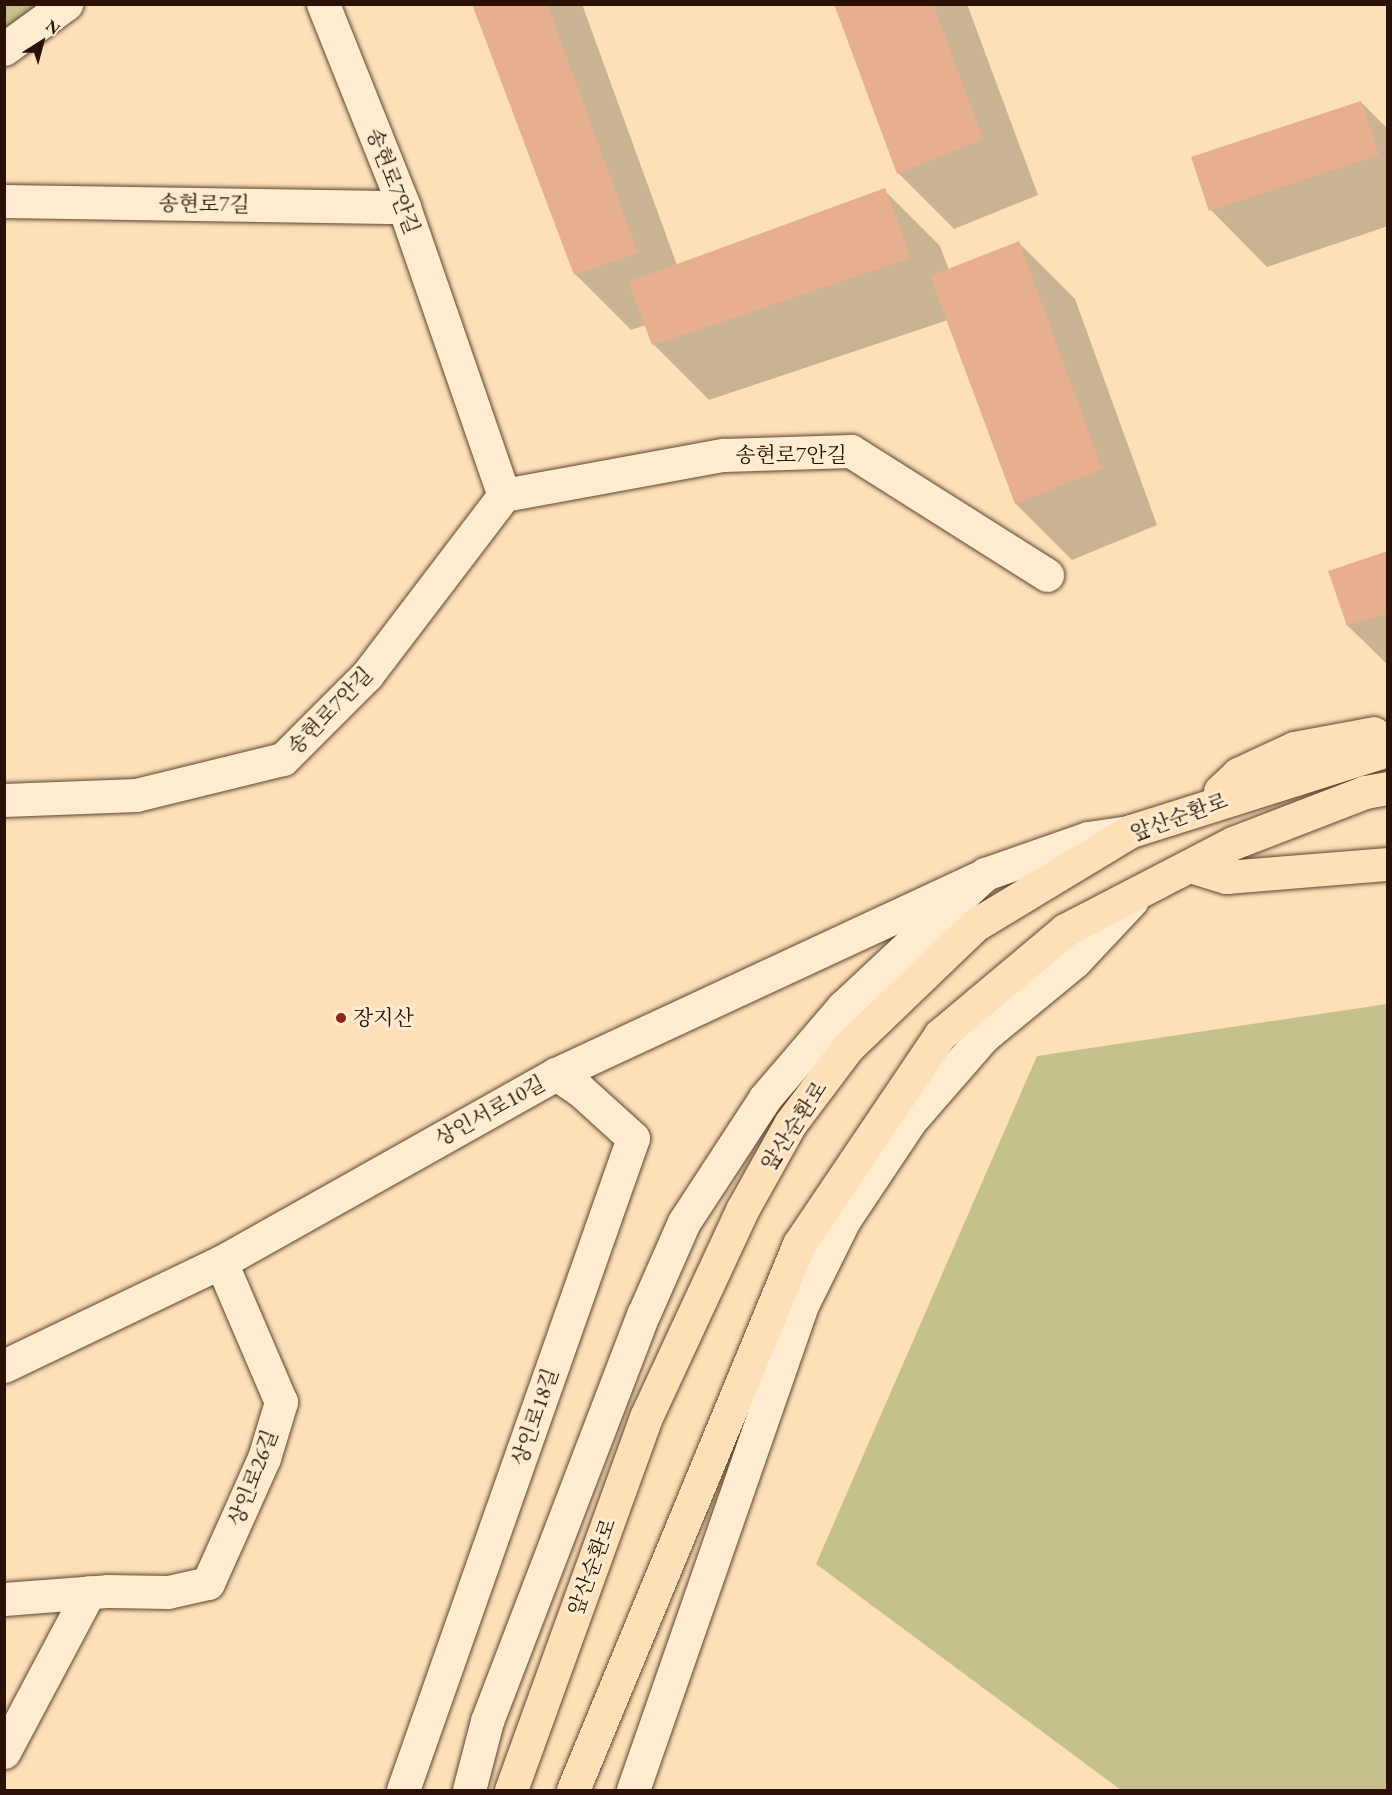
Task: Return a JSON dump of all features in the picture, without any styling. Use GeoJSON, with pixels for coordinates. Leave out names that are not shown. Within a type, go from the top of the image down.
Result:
{"type":"FeatureCollection","features":[{"type":"Feature","properties":{"kind":"highway"},"geometry":{"type":"LineString","coordinates":[[1204,807],[1238,774],[1294,748],[1388,731]]}},
{"type":"Feature","properties":{"kind":"highway","name":"앞산순환로"},"geometry":{"type":"LineString","coordinates":[[511,1791],[646,1417],[742,1210],[790,1124],[848,1047],[975,925],[1131,831],[1388,750]]}},
{"type":"Feature","properties":{"kind":"highway","name":"앞산순환로"},"geometry":{"type":"LineString","coordinates":[[573,1791],[799,1244],[940,1035],[1065,930],[1233,843],[1365,792],[1388,788]]}},
{"type":"Feature","properties":{"kind":"highway"},"geometry":{"type":"LineString","coordinates":[[1190,866],[1226,877],[1300,874],[1388,864]]}},
{"type":"Feature","properties":{"kind":"street"},"geometry":{"type":"LineString","coordinates":[[4,49],[66,4]]}},
{"type":"Feature","properties":{"kind":"street","name":"송현로7안길"},"geometry":{"type":"LineString","coordinates":[[323,4],[405,207],[504,495]]}},
{"type":"Feature","properties":{"kind":"street","name":"송현로7길"},"geometry":{"type":"LineString","coordinates":[[4,201],[405,207]]}},
{"type":"Feature","properties":{"kind":"street","name":"송현로7안길"},"geometry":{"type":"LineString","coordinates":[[4,800],[136,795],[283,759],[367,675],[504,495],[723,455],[851,451],[1047,575]]}},
{"type":"Feature","properties":{"kind":"street","name":"상인서로10길"},"geometry":{"type":"LineString","coordinates":[[4,1366],[221,1262],[556,1074],[985,874],[1088,838],[1131,831]]}},
{"type":"Feature","properties":{"kind":"street"},"geometry":{"type":"LineString","coordinates":[[469,1791],[487,1721],[644,1313],[684,1222],[765,1098],[836,1015],[913,938],[985,874]]}},
{"type":"Feature","properties":{"kind":"street"},"geometry":{"type":"LineString","coordinates":[[633,1791],[802,1305],[844,1220],[910,1121],[984,1036],[1075,961],[1143,890]]}},
{"type":"Feature","properties":{"kind":"street","name":"상인로18길"},"geometry":{"type":"LineString","coordinates":[[403,1791],[633,1138],[580,1089],[556,1074]]}},
{"type":"Feature","properties":{"kind":"street","name":"상인로26길"},"geometry":{"type":"LineString","coordinates":[[4,1599],[89,1592],[168,1592],[208,1583],[264,1458],[281,1402],[221,1262]]}},
{"type":"Feature","properties":{"kind":"street"},"geometry":{"type":"LineString","coordinates":[[4,1752],[89,1592]]}},
{"type":"Feature","properties":{"kind":"shaded area"},"geometry":{"type":"Polygon","coordinates":[[[5,5],[66,5],[5,51],[5,5]]]}},
{"type":"Feature","properties":{"kind":"shaded area"},"geometry":{"type":"Polygon","coordinates":[[[1387,1004],[1387,1790],[1121,1790],[816,1564],[1037,1056],[1387,1004]]]}},
{"type":"Feature","properties":{"kind":"building"},"geometry":{"type":"Polygon","coordinates":[[[472,4],[547,4],[638,253],[574,275],[472,4]]]}},
{"type":"Feature","properties":{"kind":"building"},"geometry":{"type":"Polygon","coordinates":[[[834,4],[933,4],[983,139],[897,174],[834,4]]]}},
{"type":"Feature","properties":{"kind":"building"},"geometry":{"type":"Polygon","coordinates":[[[1361,101],[1379,155],[1209,211],[1191,157],[1361,101]]]}},
{"type":"Feature","properties":{"kind":"building"},"geometry":{"type":"Polygon","coordinates":[[[885,188],[911,258],[652,345],[628,282],[885,188]]]}},
{"type":"Feature","properties":{"kind":"building"},"geometry":{"type":"Polygon","coordinates":[[[1019,241],[1102,469],[1015,504],[930,276],[1019,241]]]}},
{"type":"Feature","properties":{"kind":"building"},"geometry":{"type":"Polygon","coordinates":[[[1388,551],[1388,613],[1347,626],[1328,571],[1388,551]]]}},
{"type":"Feature","properties":{"kind":"place","name":"장지산"},"geometry":{"type":"Point","coordinates":[341,1018]}}]}
